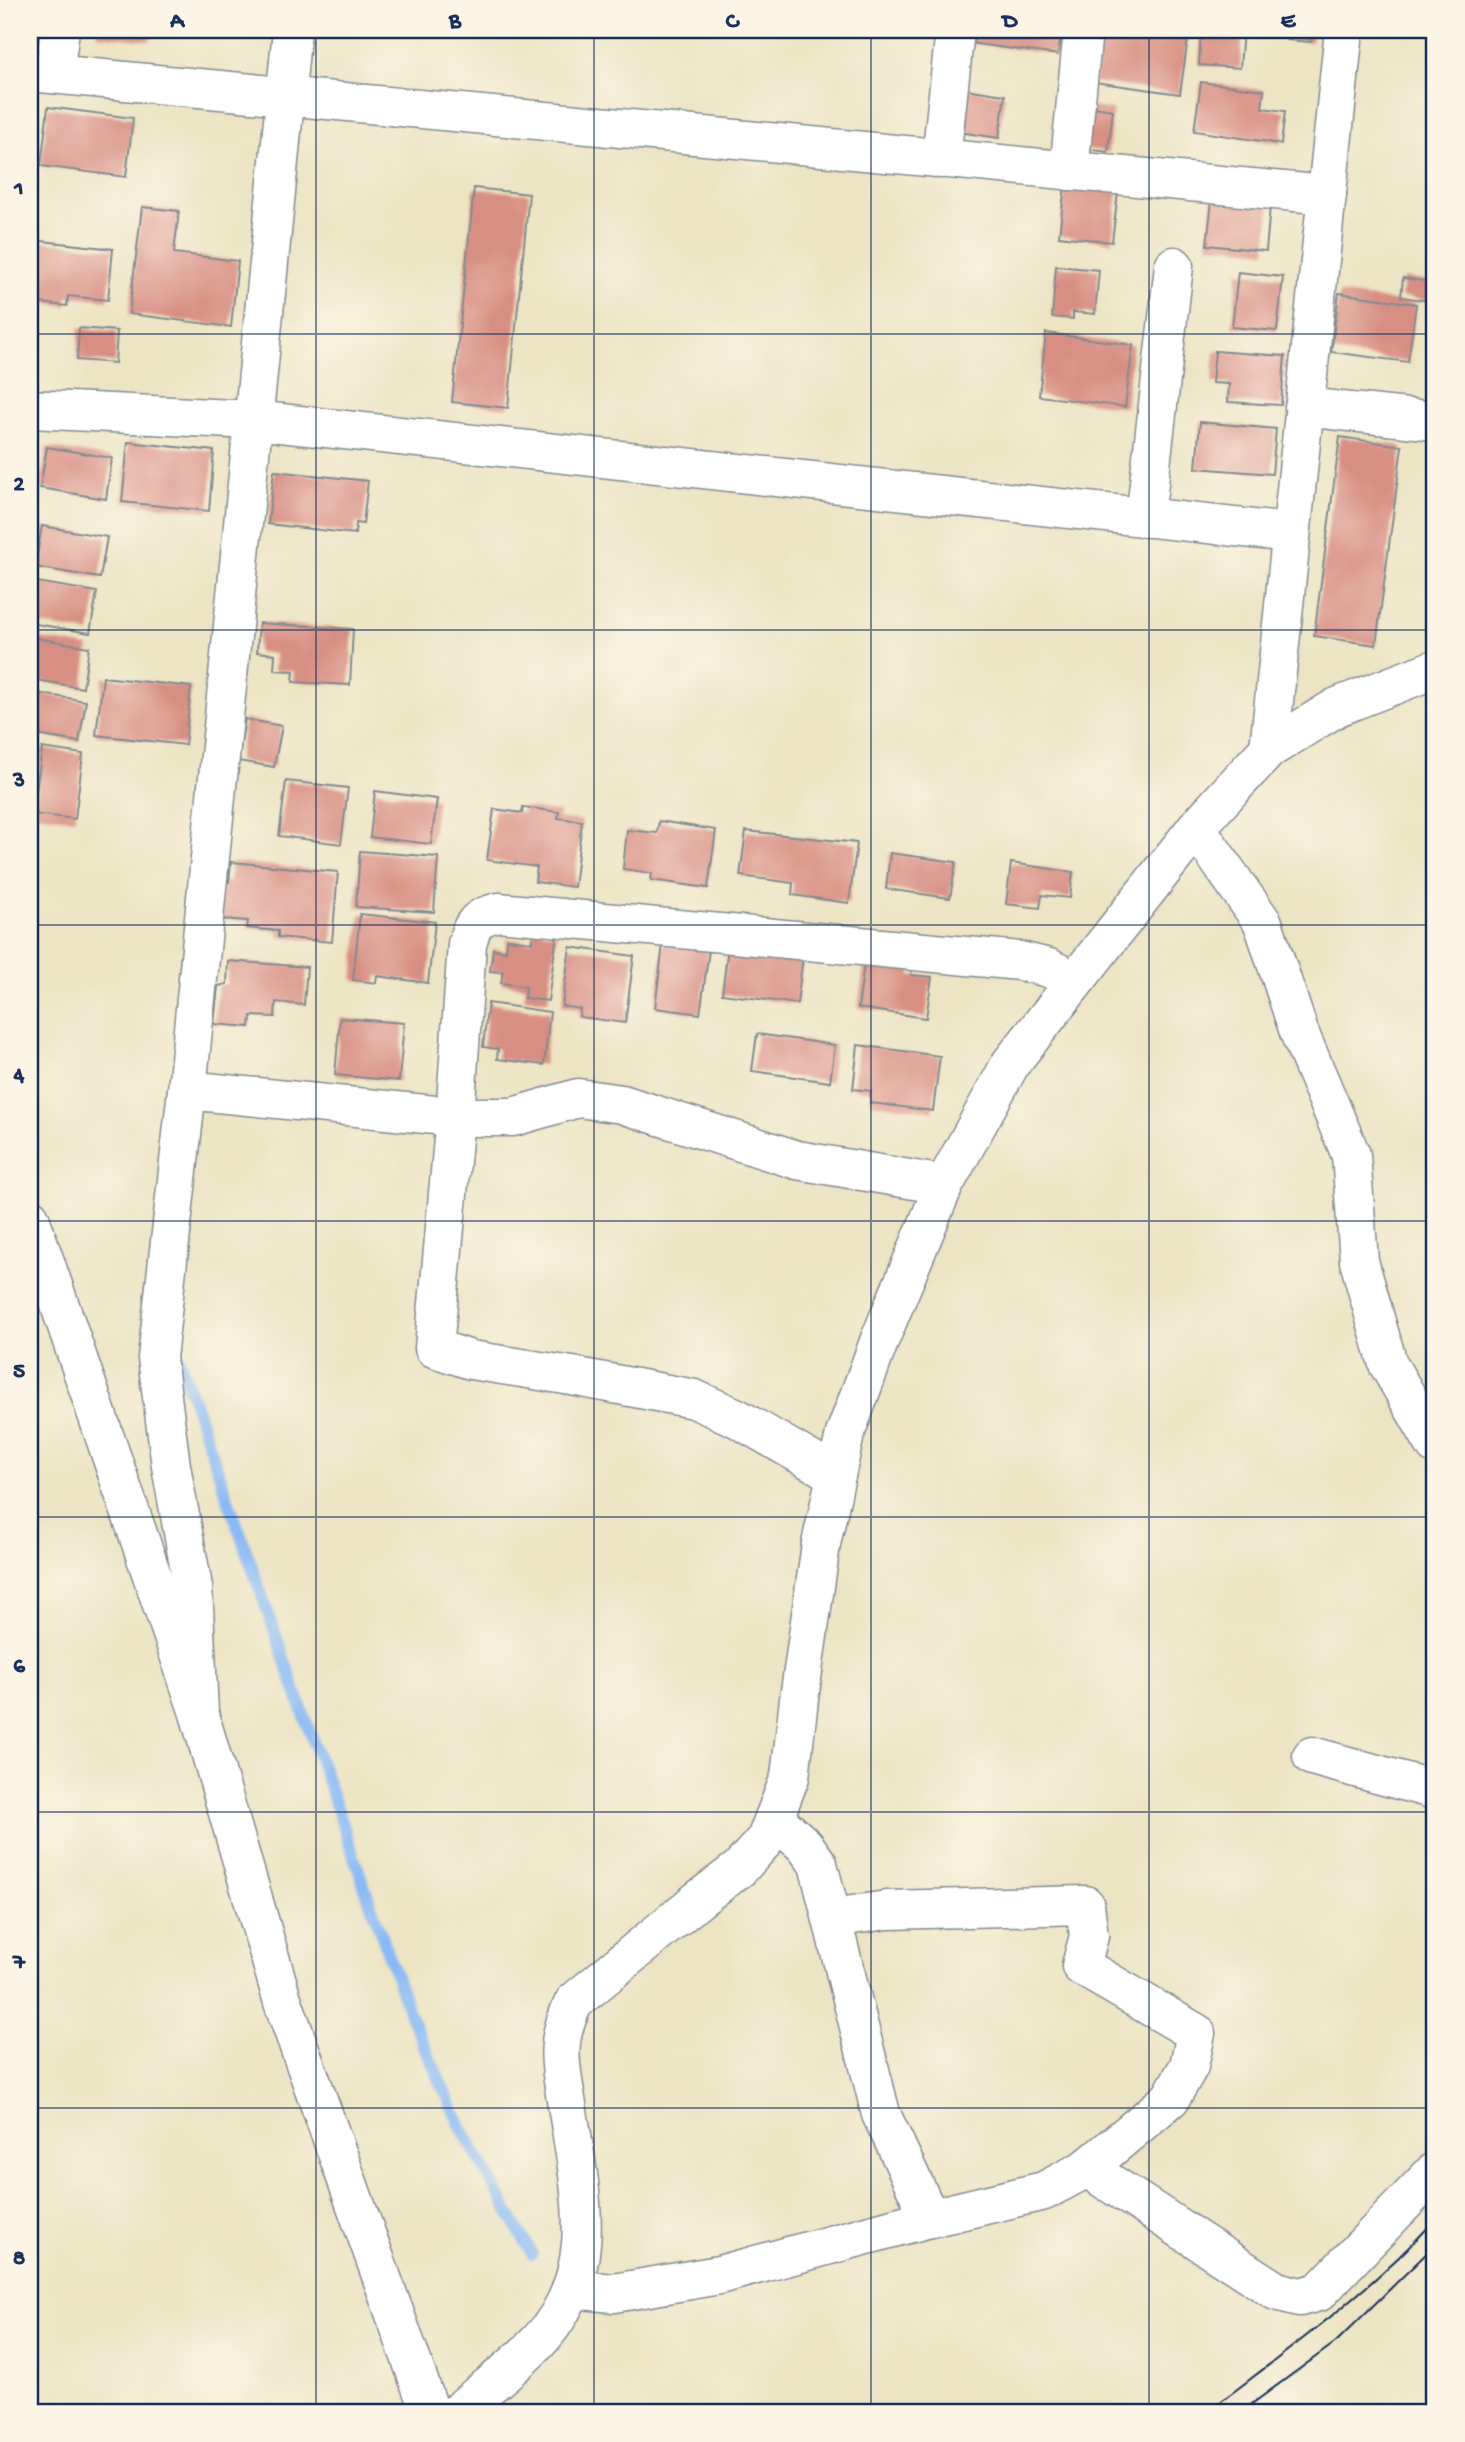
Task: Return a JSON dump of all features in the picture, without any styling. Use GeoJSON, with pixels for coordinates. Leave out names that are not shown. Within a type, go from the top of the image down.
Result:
{"type":"FeatureCollection","features":[{"type":"Feature","properties":{"kind":"street"},"geometry":{"type":"LineString","coordinates":[[60,30],[42,73],[1328,195]]}},
{"type":"Feature","properties":{"kind":"street"},"geometry":{"type":"LineString","coordinates":[[199,1713],[193,1587],[171,1466],[156,1358],[187,1090],[241,420],[273,95],[292,30]]}},
{"type":"Feature","properties":{"kind":"street"},"geometry":{"type":"LineString","coordinates":[[941,159],[955,30]]}},
{"type":"Feature","properties":{"kind":"street"},"geometry":{"type":"LineString","coordinates":[[1069,171],[1083,30]]}},
{"type":"Feature","properties":{"kind":"street"},"geometry":{"type":"LineString","coordinates":[[1269,749],[1344,30]]}},
{"type":"Feature","properties":{"kind":"street"},"geometry":{"type":"LineString","coordinates":[[1145,517],[1174,267]]}},
{"type":"Feature","properties":{"kind":"street"},"geometry":{"type":"LineString","coordinates":[[1304,407],[1435,421]]}},
{"type":"Feature","properties":{"kind":"street"},"geometry":{"type":"LineString","coordinates":[[30,409],[241,420],[1290,533]]}},
{"type":"Feature","properties":{"kind":"street"},"geometry":{"type":"LineString","coordinates":[[458,2412],[538,2342],[563,2310],[578,2270],[583,2212],[559,2053],[563,2024],[574,2002],[698,1899],[740,1868],[766,1839],[790,1777],[821,1544],[845,1434],[880,1339],[944,1185],[1011,1063],[1196,828],[1269,749],[1337,707],[1435,669]]}},
{"type":"Feature","properties":{"kind":"street"},"geometry":{"type":"LineString","coordinates":[[1196,828],[1262,923],[1299,1032],[1351,1155],[1359,1261],[1388,1364],[1435,1445]]}},
{"type":"Feature","properties":{"kind":"street"},"geometry":{"type":"LineString","coordinates":[[836,1475],[737,1418],[694,1399],[471,1360],[434,1349],[467,944],[472,927],[481,917],[498,912],[1020,961],[1049,968],[1075,981]]}},
{"type":"Feature","properties":{"kind":"street"},"geometry":{"type":"LineString","coordinates":[[187,1090],[455,1117],[513,1117],[578,1098],[622,1104],[797,1160],[944,1185]]}},
{"type":"Feature","properties":{"kind":"street"},"geometry":{"type":"LineString","coordinates":[[30,1217],[199,1713],[283,2002],[430,2412]]}},
{"type":"Feature","properties":{"kind":"street"},"geometry":{"type":"LineString","coordinates":[[1312,1756],[1435,1790]]}},
{"type":"Feature","properties":{"kind":"street"},"geometry":{"type":"LineString","coordinates":[[774,1818],[805,1846],[818,1864],[881,2114],[930,2218]]}},
{"type":"Feature","properties":{"kind":"street"},"geometry":{"type":"LineString","coordinates":[[571,2289],[614,2293],[719,2275],[930,2218],[1044,2191],[1087,2168],[1170,2099],[1189,2066],[1196,2033],[1081,1966],[1088,1936],[1085,1905],[887,1910],[832,1918]]}},
{"type":"Feature","properties":{"kind":"street"},"geometry":{"type":"LineString","coordinates":[[1087,2168],[1276,2291],[1300,2297],[1320,2292],[1435,2171]]}},
{"type":"Feature","properties":{"kind":"building"},"geometry":{"type":"Polygon","coordinates":[[[97,30],[151,30],[150,41],[96,35],[97,30]]]}},
{"type":"Feature","properties":{"kind":"building"},"geometry":{"type":"Polygon","coordinates":[[[216,30],[253,30],[252,36],[216,30]]]}},
{"type":"Feature","properties":{"kind":"building"},"geometry":{"type":"Polygon","coordinates":[[[971,30],[1062,30],[1058,55],[969,43],[971,30]]]}},
{"type":"Feature","properties":{"kind":"building"},"geometry":{"type":"Polygon","coordinates":[[[1102,30],[1132,30],[1188,38],[1180,94],[1094,82],[1102,30]]]}},
{"type":"Feature","properties":{"kind":"building"},"geometry":{"type":"Polygon","coordinates":[[[1201,30],[1243,30],[1240,68],[1199,65],[1201,30]]]}},
{"type":"Feature","properties":{"kind":"building"},"geometry":{"type":"Polygon","coordinates":[[[1312,30],[1311,42],[1287,40],[1288,32],[1279,32],[1312,30]]]}},
{"type":"Feature","properties":{"kind":"building"},"geometry":{"type":"Polygon","coordinates":[[[1201,82],[1264,90],[1262,108],[1285,111],[1281,144],[1194,131],[1201,82]]]}},
{"type":"Feature","properties":{"kind":"building"},"geometry":{"type":"Polygon","coordinates":[[[965,89],[1005,95],[999,138],[959,132],[965,89]]]}},
{"type":"Feature","properties":{"kind":"building"},"geometry":{"type":"Polygon","coordinates":[[[1087,106],[1113,110],[1108,152],[1081,148],[1087,106]]]}},
{"type":"Feature","properties":{"kind":"building"},"geometry":{"type":"Polygon","coordinates":[[[48,107],[133,118],[126,177],[41,166],[48,107]]]}},
{"type":"Feature","properties":{"kind":"building"},"geometry":{"type":"Polygon","coordinates":[[[1065,185],[1118,192],[1112,242],[1059,236],[1065,185]]]}},
{"type":"Feature","properties":{"kind":"building"},"geometry":{"type":"Polygon","coordinates":[[[474,188],[529,194],[508,408],[452,402],[474,188]]]}},
{"type":"Feature","properties":{"kind":"building"},"geometry":{"type":"Polygon","coordinates":[[[1212,200],[1270,206],[1266,251],[1207,245],[1212,200]]]}},
{"type":"Feature","properties":{"kind":"building"},"geometry":{"type":"Polygon","coordinates":[[[142,207],[179,211],[174,253],[238,261],[231,327],[129,314],[142,207]]]}},
{"type":"Feature","properties":{"kind":"building"},"geometry":{"type":"Polygon","coordinates":[[[33,240],[113,249],[108,300],[68,296],[67,306],[30,302],[33,240]]]}},
{"type":"Feature","properties":{"kind":"building"},"geometry":{"type":"Polygon","coordinates":[[[1056,266],[1099,270],[1095,314],[1073,312],[1073,319],[1052,317],[1056,266]]]}},
{"type":"Feature","properties":{"kind":"building"},"geometry":{"type":"Polygon","coordinates":[[[1238,272],[1283,277],[1277,331],[1232,327],[1238,272]]]}},
{"type":"Feature","properties":{"kind":"building"},"geometry":{"type":"Polygon","coordinates":[[[1403,278],[1432,282],[1430,301],[1401,297],[1403,278]]]}},
{"type":"Feature","properties":{"kind":"building"},"geometry":{"type":"Polygon","coordinates":[[[1339,293],[1416,304],[1408,362],[1331,352],[1339,293]]]}},
{"type":"Feature","properties":{"kind":"building"},"geometry":{"type":"Polygon","coordinates":[[[79,328],[117,331],[115,363],[77,360],[79,328]]]}},
{"type":"Feature","properties":{"kind":"building"},"geometry":{"type":"Polygon","coordinates":[[[1046,333],[1133,345],[1125,407],[1039,396],[1046,333]]]}},
{"type":"Feature","properties":{"kind":"building"},"geometry":{"type":"Polygon","coordinates":[[[1215,351],[1285,356],[1281,405],[1228,402],[1229,384],[1212,383],[1215,351]]]}},
{"type":"Feature","properties":{"kind":"building"},"geometry":{"type":"Polygon","coordinates":[[[1200,422],[1276,429],[1272,474],[1196,468],[1200,422]]]}},
{"type":"Feature","properties":{"kind":"building"},"geometry":{"type":"Polygon","coordinates":[[[1340,437],[1402,446],[1376,645],[1314,636],[1340,437]]]}},
{"type":"Feature","properties":{"kind":"building"},"geometry":{"type":"Polygon","coordinates":[[[128,442],[214,451],[209,511],[122,502],[128,442]]]}},
{"type":"Feature","properties":{"kind":"building"},"geometry":{"type":"Polygon","coordinates":[[[47,447],[112,458],[106,499],[40,488],[47,447]]]}},
{"type":"Feature","properties":{"kind":"building"},"geometry":{"type":"Polygon","coordinates":[[[274,471],[368,481],[363,524],[356,523],[355,534],[268,524],[274,471]]]}},
{"type":"Feature","properties":{"kind":"building"},"geometry":{"type":"Polygon","coordinates":[[[42,526],[107,537],[100,578],[35,567],[42,526]]]}},
{"type":"Feature","properties":{"kind":"building"},"geometry":{"type":"Polygon","coordinates":[[[31,581],[97,592],[90,633],[30,623],[31,581]]]}},
{"type":"Feature","properties":{"kind":"building"},"geometry":{"type":"Polygon","coordinates":[[[259,623],[353,629],[350,685],[293,682],[294,671],[274,670],[275,654],[257,652],[259,623]]]}},
{"type":"Feature","properties":{"kind":"building"},"geometry":{"type":"Polygon","coordinates":[[[30,637],[89,647],[83,688],[30,679],[30,637]]]}},
{"type":"Feature","properties":{"kind":"building"},"geometry":{"type":"Polygon","coordinates":[[[103,677],[191,687],[185,745],[96,735],[103,677]]]}},
{"type":"Feature","properties":{"kind":"building"},"geometry":{"type":"Polygon","coordinates":[[[30,692],[86,701],[79,742],[30,734],[30,692]]]}},
{"type":"Feature","properties":{"kind":"building"},"geometry":{"type":"Polygon","coordinates":[[[245,719],[282,726],[274,767],[238,761],[245,719]]]}},
{"type":"Feature","properties":{"kind":"building"},"geometry":{"type":"Polygon","coordinates":[[[42,748],[83,754],[75,819],[33,814],[42,748]]]}},
{"type":"Feature","properties":{"kind":"building"},"geometry":{"type":"Polygon","coordinates":[[[286,781],[348,788],[341,844],[279,836],[286,781]]]}},
{"type":"Feature","properties":{"kind":"building"},"geometry":{"type":"Polygon","coordinates":[[[375,791],[437,799],[431,844],[370,837],[375,791]]]}},
{"type":"Feature","properties":{"kind":"building"},"geometry":{"type":"Polygon","coordinates":[[[523,807],[559,812],[558,818],[582,821],[574,887],[535,882],[537,867],[487,860],[494,809],[522,813],[523,807]]]}},
{"type":"Feature","properties":{"kind":"building"},"geometry":{"type":"Polygon","coordinates":[[[659,821],[716,830],[708,888],[651,880],[652,873],[623,869],[627,830],[657,833],[659,821]]]}},
{"type":"Feature","properties":{"kind":"building"},"geometry":{"type":"Polygon","coordinates":[[[746,831],[857,843],[849,903],[792,895],[793,883],[740,876],[746,831]]]}},
{"type":"Feature","properties":{"kind":"building"},"geometry":{"type":"Polygon","coordinates":[[[360,851],[438,857],[434,912],[356,907],[360,851]]]}},
{"type":"Feature","properties":{"kind":"building"},"geometry":{"type":"Polygon","coordinates":[[[890,853],[956,862],[950,898],[886,889],[890,853]]]}},
{"type":"Feature","properties":{"kind":"building"},"geometry":{"type":"Polygon","coordinates":[[[231,862],[338,872],[332,942],[278,937],[278,931],[247,928],[248,921],[218,919],[222,881],[229,882],[231,862]]]}},
{"type":"Feature","properties":{"kind":"building"},"geometry":{"type":"Polygon","coordinates":[[[1011,863],[1073,872],[1070,898],[1042,895],[1040,908],[1006,904],[1011,863]]]}},
{"type":"Feature","properties":{"kind":"building"},"geometry":{"type":"Polygon","coordinates":[[[360,914],[435,922],[428,983],[377,976],[376,983],[353,980],[360,914]]]}},
{"type":"Feature","properties":{"kind":"building"},"geometry":{"type":"Polygon","coordinates":[[[534,930],[557,934],[548,1001],[524,998],[526,987],[501,983],[503,972],[490,971],[493,949],[506,951],[507,939],[532,942],[534,930]]]}},
{"type":"Feature","properties":{"kind":"building"},"geometry":{"type":"Polygon","coordinates":[[[663,944],[709,950],[700,1014],[655,1008],[663,944]]]}},
{"type":"Feature","properties":{"kind":"building"},"geometry":{"type":"Polygon","coordinates":[[[570,947],[634,956],[625,1023],[579,1017],[580,1009],[562,1006],[570,947]]]}},
{"type":"Feature","properties":{"kind":"building"},"geometry":{"type":"Polygon","coordinates":[[[728,947],[803,957],[797,1004],[722,994],[728,947]]]}},
{"type":"Feature","properties":{"kind":"building"},"geometry":{"type":"Polygon","coordinates":[[[865,957],[912,964],[911,975],[932,977],[926,1018],[858,1008],[865,957]]]}},
{"type":"Feature","properties":{"kind":"building"},"geometry":{"type":"Polygon","coordinates":[[[228,961],[307,967],[304,1005],[276,1002],[275,1017],[251,1016],[250,1027],[214,1024],[218,986],[227,984],[228,961]]]}},
{"type":"Feature","properties":{"kind":"building"},"geometry":{"type":"Polygon","coordinates":[[[488,1003],[550,1012],[544,1065],[497,1059],[498,1049],[483,1047],[488,1003]]]}},
{"type":"Feature","properties":{"kind":"building"},"geometry":{"type":"Polygon","coordinates":[[[340,1018],[404,1023],[399,1081],[335,1075],[340,1018]]]}},
{"type":"Feature","properties":{"kind":"building"},"geometry":{"type":"Polygon","coordinates":[[[757,1034],[835,1045],[830,1082],[752,1071],[757,1034]]]}},
{"type":"Feature","properties":{"kind":"building"},"geometry":{"type":"Polygon","coordinates":[[[858,1045],[940,1056],[933,1111],[870,1103],[871,1091],[853,1089],[858,1045]]]}},
{"type":"Feature","properties":{"kind":"waterway"},"geometry":{"type":"LineString","coordinates":[[178,1357],[408,2010],[461,2127],[532,2254]]}},
{"type":"Feature","properties":{"kind":"tram line"},"geometry":{"type":"LineString","coordinates":[[1207,2412],[1354,2297],[1435,2220]]}},
{"type":"Feature","properties":{"kind":"tram line"},"geometry":{"type":"LineString","coordinates":[[1241,2412],[1336,2342],[1435,2245]]}}]}
